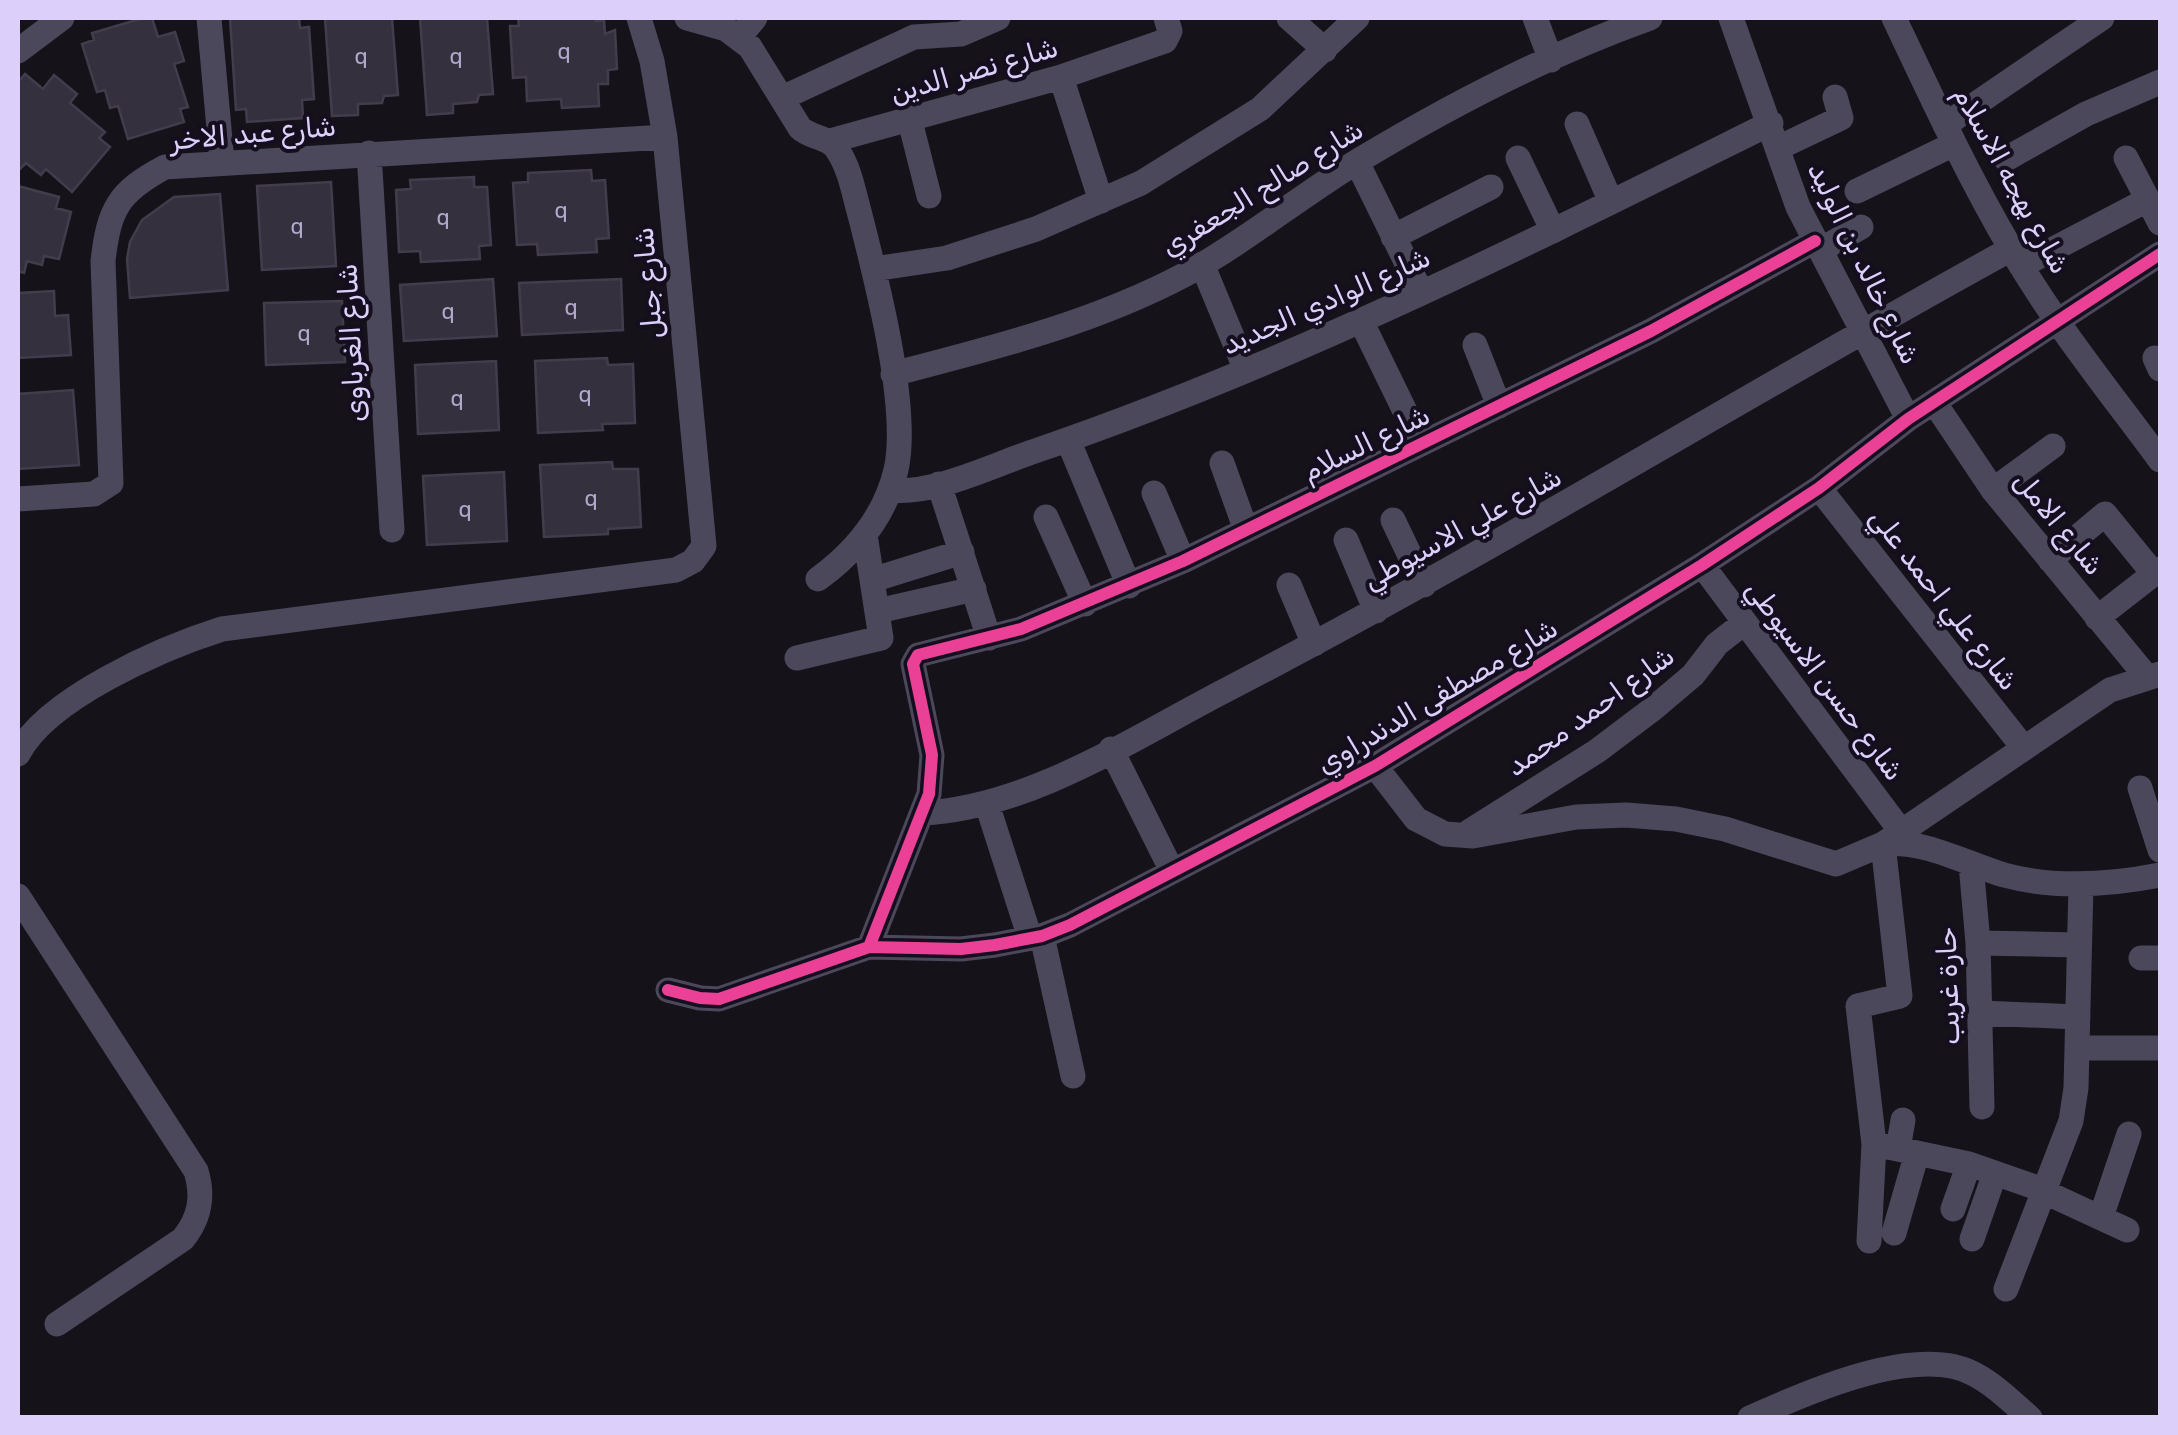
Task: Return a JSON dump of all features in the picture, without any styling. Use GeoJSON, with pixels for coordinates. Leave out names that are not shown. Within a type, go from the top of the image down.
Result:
{"type":"FeatureCollection","features":[{"type":"Feature","properties":{"kind":"street"},"geometry":{"type":"LineString","coordinates":[[18,50],[62,18]]}},
{"type":"Feature","properties":{"kind":"street"},"geometry":{"type":"LineString","coordinates":[[209,18],[222,162]]}},
{"type":"Feature","properties":{"kind":"street","name":"شارع جبل"},"geometry":{"type":"LineString","coordinates":[[18,754],[46,720],[82,694],[173,644],[222,629],[676,570],[693,560],[704,546],[665,137],[652,60],[640,18]]}},
{"type":"Feature","properties":{"kind":"street"},"geometry":{"type":"LineString","coordinates":[[688,18],[747,27],[750,47],[804,133],[830,141],[847,168],[874,269],[900,432],[890,490],[865,534],[818,579]]}},
{"type":"Feature","properties":{"kind":"street"},"geometry":{"type":"LineString","coordinates":[[782,98],[914,37],[938,18]]}},
{"type":"Feature","properties":{"kind":"street"},"geometry":{"type":"LineString","coordinates":[[914,37],[961,34],[998,18]]}},
{"type":"Feature","properties":{"kind":"street","name":"شارع نصر الدين"},"geometry":{"type":"LineString","coordinates":[[830,141],[1061,77],[1165,42],[1170,32],[1166,18]]}},
{"type":"Feature","properties":{"kind":"street"},"geometry":{"type":"LineString","coordinates":[[1289,18],[1324,50]]}},
{"type":"Feature","properties":{"kind":"street"},"geometry":{"type":"LineString","coordinates":[[874,269],[947,258],[1036,229],[1141,184],[1260,109],[1357,18]]}},
{"type":"Feature","properties":{"kind":"street"},"geometry":{"type":"LineString","coordinates":[[1535,18],[1550,60]]}},
{"type":"Feature","properties":{"kind":"street","name":"شارع صالح الجعفري"},"geometry":{"type":"LineString","coordinates":[[893,374],[1004,346],[1113,309],[1202,264],[1357,162],[1454,106],[1550,60],[1610,24],[1650,18]]}},
{"type":"Feature","properties":{"kind":"street","name":"شارع خالد بن الوليد"},"geometry":{"type":"LineString","coordinates":[[1732,18],[1798,207],[1908,419]]}},
{"type":"Feature","properties":{"kind":"street","name":"شارع بهجه الاسلام"},"geometry":{"type":"LineString","coordinates":[[1894,18],[1949,135],[2016,258],[2057,321],[2160,460]]}},
{"type":"Feature","properties":{"kind":"street"},"geometry":{"type":"LineString","coordinates":[[1857,191],[1949,135],[2102,18]]}},
{"type":"Feature","properties":{"kind":"street"},"geometry":{"type":"LineString","coordinates":[[1061,77],[1102,201]]}},
{"type":"Feature","properties":{"kind":"street"},"geometry":{"type":"LineString","coordinates":[[2006,159],[2086,114],[2160,82]]}},
{"type":"Feature","properties":{"kind":"street","name":"شارع الوادي الجديد"},"geometry":{"type":"LineString","coordinates":[[890,490],[914,491],[940,484],[1068,440],[1246,370],[1361,322],[1612,202],[1775,135],[1842,118],[1836,97]]}},
{"type":"Feature","properties":{"kind":"street"},"geometry":{"type":"LineString","coordinates":[[910,121],[928,196]]}},
{"type":"Feature","properties":{"kind":"street"},"geometry":{"type":"LineString","coordinates":[[1577,124],[1612,202]]}},
{"type":"Feature","properties":{"kind":"street","name":"شارع عبد الاخر"},"geometry":{"type":"LineString","coordinates":[[18,499],[94,494],[112,483],[103,261],[114,208],[134,184],[165,168],[222,162],[665,137]]}},
{"type":"Feature","properties":{"kind":"street","name":"شارع الغرباوى"},"geometry":{"type":"LineString","coordinates":[[369,153],[392,530]]}},
{"type":"Feature","properties":{"kind":"street"},"geometry":{"type":"LineString","coordinates":[[1518,158],[1553,231]]}},
{"type":"Feature","properties":{"kind":"street"},"geometry":{"type":"LineString","coordinates":[[2126,158],[2160,224]]}},
{"type":"Feature","properties":{"kind":"street"},"geometry":{"type":"LineString","coordinates":[[1357,162],[1421,292]]}},
{"type":"Feature","properties":{"kind":"street"},"geometry":{"type":"LineString","coordinates":[[1394,237],[1491,186]]}},
{"type":"Feature","properties":{"kind":"street","name":"شارع علي الاسيوطي"},"geometry":{"type":"LineString","coordinates":[[923,813],[1007,798],[1111,749],[1424,585],[1862,330],[2147,200]]}},
{"type":"Feature","properties":{"kind":"street","name":"شارع السلام"},"geometry":{"type":"LineString","coordinates":[[923,813],[932,775],[932,755],[913,664],[923,653],[1021,630],[1183,562],[1818,245],[1861,228]]}},
{"type":"Feature","properties":{"kind":"street","name":"شارع مصطفى الدندراوي"},"geometry":{"type":"LineString","coordinates":[[668,990],[719,999],[869,947],[961,949],[1036,937],[1172,871],[1375,766],[1702,565],[1818,488],[1908,419],[2160,254]]}},
{"type":"Feature","properties":{"kind":"street"},"geometry":{"type":"LineString","coordinates":[[1202,264],[1246,370]]}},
{"type":"Feature","properties":{"kind":"street"},"geometry":{"type":"LineString","coordinates":[[1361,322],[1420,444]]}},
{"type":"Feature","properties":{"kind":"street"},"geometry":{"type":"LineString","coordinates":[[1475,346],[1498,406]]}},
{"type":"Feature","properties":{"kind":"street","name":"شارع الامل"},"geometry":{"type":"LineString","coordinates":[[1934,402],[1993,490],[2097,618],[2153,675]]}},
{"type":"Feature","properties":{"kind":"street"},"geometry":{"type":"LineString","coordinates":[[1068,440],[1128,586]]}},
{"type":"Feature","properties":{"kind":"street"},"geometry":{"type":"LineString","coordinates":[[1993,490],[2052,446]]}},
{"type":"Feature","properties":{"kind":"street"},"geometry":{"type":"LineString","coordinates":[[1222,463],[1246,530]]}},
{"type":"Feature","properties":{"kind":"street"},"geometry":{"type":"LineString","coordinates":[[940,484],[989,638]]}},
{"type":"Feature","properties":{"kind":"street","name":"شارع علي احمد علي"},"geometry":{"type":"LineString","coordinates":[[1818,488],[2023,746]]}},
{"type":"Feature","properties":{"kind":"street"},"geometry":{"type":"LineString","coordinates":[[1154,493],[1183,562]]}},
{"type":"Feature","properties":{"kind":"street"},"geometry":{"type":"LineString","coordinates":[[2050,560],[2105,514],[2157,572],[2097,618]]}},
{"type":"Feature","properties":{"kind":"street"},"geometry":{"type":"LineString","coordinates":[[1046,516],[1085,604]]}},
{"type":"Feature","properties":{"kind":"street"},"geometry":{"type":"LineString","coordinates":[[1394,520],[1424,585]]}},
{"type":"Feature","properties":{"kind":"street"},"geometry":{"type":"LineString","coordinates":[[798,658],[877,641],[882,632],[865,534]]}},
{"type":"Feature","properties":{"kind":"street"},"geometry":{"type":"LineString","coordinates":[[1346,540],[1376,611]]}},
{"type":"Feature","properties":{"kind":"street"},"geometry":{"type":"LineString","coordinates":[[872,580],[962,552]]}},
{"type":"Feature","properties":{"kind":"street","name":"شارع حسن الاسيوطي"},"geometry":{"type":"LineString","coordinates":[[1702,565],[1892,837]]}},
{"type":"Feature","properties":{"kind":"street"},"geometry":{"type":"LineString","coordinates":[[1289,585],[1314,644]]}},
{"type":"Feature","properties":{"kind":"street"},"geometry":{"type":"LineString","coordinates":[[878,611],[974,589]]}},
{"type":"Feature","properties":{"kind":"street","name":"شارع احمد محمد"},"geometry":{"type":"LineString","coordinates":[[1461,837],[1597,750],[1654,708],[1693,675],[1717,644],[1744,623]]}},
{"type":"Feature","properties":{"kind":"street"},"geometry":{"type":"LineString","coordinates":[[1375,766],[1416,819],[1430,828],[1461,837],[1576,816],[1626,815],[1676,819],[1724,829],[1836,864],[1892,837],[2110,690],[2153,675]]}},
{"type":"Feature","properties":{"kind":"street"},"geometry":{"type":"LineString","coordinates":[[1111,749],[1172,871]]}},
{"type":"Feature","properties":{"kind":"street"},"geometry":{"type":"LineString","coordinates":[[2140,788],[2160,850]]}},
{"type":"Feature","properties":{"kind":"street"},"geometry":{"type":"LineString","coordinates":[[987,804],[1036,937],[1073,1076]]}},
{"type":"Feature","properties":{"kind":"street"},"geometry":{"type":"LineString","coordinates":[[869,947],[923,813]]}},
{"type":"Feature","properties":{"kind":"street"},"geometry":{"type":"LineString","coordinates":[[1892,837],[2044,883],[2081,885],[2160,876]]}},
{"type":"Feature","properties":{"kind":"street"},"geometry":{"type":"LineString","coordinates":[[1892,837],[1900,996],[1858,1008],[1896,1148],[1894,1233]]}},
{"type":"Feature","properties":{"kind":"street","name":"حارة غريب"},"geometry":{"type":"LineString","coordinates":[[1972,864],[1982,1107]]}},
{"type":"Feature","properties":{"kind":"street"},"geometry":{"type":"LineString","coordinates":[[2006,1289],[2071,1122],[2078,1048],[2081,885]]}},
{"type":"Feature","properties":{"kind":"street"},"geometry":{"type":"LineString","coordinates":[[18,896],[196,1171],[201,1194],[196,1218],[183,1240],[56,1324]]}},
{"type":"Feature","properties":{"kind":"street"},"geometry":{"type":"LineString","coordinates":[[1978,944],[2078,946]]}},
{"type":"Feature","properties":{"kind":"street"},"geometry":{"type":"LineString","coordinates":[[1980,1013],[2078,1017]]}},
{"type":"Feature","properties":{"kind":"street"},"geometry":{"type":"LineString","coordinates":[[2078,1048],[2160,1048]]}},
{"type":"Feature","properties":{"kind":"street"},"geometry":{"type":"LineString","coordinates":[[1869,1241],[1902,1120]]}},
{"type":"Feature","properties":{"kind":"street"},"geometry":{"type":"LineString","coordinates":[[2101,1217],[2129,1134]]}},
{"type":"Feature","properties":{"kind":"street"},"geometry":{"type":"LineString","coordinates":[[1896,1148],[1995,1172],[2128,1230]]}},
{"type":"Feature","properties":{"kind":"street"},"geometry":{"type":"LineString","coordinates":[[1953,1209],[1970,1164]]}},
{"type":"Feature","properties":{"kind":"street"},"geometry":{"type":"LineString","coordinates":[[1972,1239],[1995,1172]]}},
{"type":"Feature","properties":{"kind":"street"},"geometry":{"type":"LineString","coordinates":[[1750,1418],[1890,1367],[1931,1362],[1972,1372],[2030,1418]]}},
{"type":"Feature","properties":{"kind":"building"},"geometry":{"type":"Polygon","coordinates":[[[152,18],[158,37],[175,32],[184,61],[174,64],[188,107],[180,109],[184,122],[128,139],[118,106],[110,108],[105,90],[97,92],[82,44],[94,40],[92,33],[152,18]]]}},
{"type":"Feature","properties":{"kind":"building"},"geometry":{"type":"Polygon","coordinates":[[[230,18],[299,18],[300,28],[309,27],[314,99],[302,100],[303,118],[247,122],[246,109],[236,110],[230,18]]]}},
{"type":"Feature","properties":{"kind":"building"},"geometry":{"type":"Polygon","coordinates":[[[325,18],[392,18],[398,95],[384,96],[382,103],[358,104],[358,115],[332,116],[325,18]]]}},
{"type":"Feature","properties":{"kind":"building"},"geometry":{"type":"Polygon","coordinates":[[[420,18],[487,18],[493,94],[479,95],[477,102],[453,104],[453,113],[427,115],[420,18]]]}},
{"type":"Feature","properties":{"kind":"building"},"geometry":{"type":"Polygon","coordinates":[[[518,18],[596,18],[604,20],[605,34],[615,30],[617,69],[608,70],[608,84],[598,84],[599,106],[562,108],[561,99],[527,101],[526,77],[513,78],[510,26],[519,26],[518,18]]]}},
{"type":"Feature","properties":{"kind":"building"},"geometry":{"type":"Polygon","coordinates":[[[25,74],[43,89],[54,75],[77,94],[70,103],[105,132],[99,138],[110,147],[72,192],[46,169],[41,175],[26,163],[18,167],[18,82],[25,74]]]}},
{"type":"Feature","properties":{"kind":"building"},"geometry":{"type":"Polygon","coordinates":[[[591,170],[592,181],[605,180],[609,238],[596,239],[597,252],[538,255],[537,244],[517,245],[513,183],[528,182],[528,173],[591,170]]]}},
{"type":"Feature","properties":{"kind":"building"},"geometry":{"type":"Polygon","coordinates":[[[474,177],[474,187],[487,187],[491,245],[479,246],[480,259],[421,262],[420,251],[399,252],[396,190],[411,189],[410,180],[474,177]]]}},
{"type":"Feature","properties":{"kind":"building"},"geometry":{"type":"Polygon","coordinates":[[[331,182],[336,266],[262,270],[257,186],[331,182]]]}},
{"type":"Feature","properties":{"kind":"building"},"geometry":{"type":"Polygon","coordinates":[[[18,186],[59,197],[56,208],[71,212],[59,259],[44,256],[42,265],[27,261],[24,273],[18,271],[18,186]]]}},
{"type":"Feature","properties":{"kind":"building"},"geometry":{"type":"Polygon","coordinates":[[[220,194],[228,290],[130,298],[127,259],[130,242],[142,220],[174,197],[220,194]]]}},
{"type":"Feature","properties":{"kind":"building"},"geometry":{"type":"Polygon","coordinates":[[[493,279],[497,336],[404,341],[400,285],[493,279]]]}},
{"type":"Feature","properties":{"kind":"building"},"geometry":{"type":"Polygon","coordinates":[[[621,279],[623,330],[522,335],[519,283],[621,279]]]}},
{"type":"Feature","properties":{"kind":"building"},"geometry":{"type":"Polygon","coordinates":[[[54,291],[55,316],[68,315],[71,355],[18,358],[18,293],[54,291]]]}},
{"type":"Feature","properties":{"kind":"building"},"geometry":{"type":"Polygon","coordinates":[[[342,301],[345,362],[266,365],[264,303],[342,301]]]}},
{"type":"Feature","properties":{"kind":"building"},"geometry":{"type":"Polygon","coordinates":[[[607,358],[608,365],[633,364],[635,423],[602,424],[603,430],[538,433],[535,361],[607,358]]]}},
{"type":"Feature","properties":{"kind":"building"},"geometry":{"type":"Polygon","coordinates":[[[496,361],[499,430],[418,434],[415,365],[496,361]]]}},
{"type":"Feature","properties":{"kind":"building"},"geometry":{"type":"Polygon","coordinates":[[[73,390],[79,465],[18,469],[18,394],[73,390]]]}},
{"type":"Feature","properties":{"kind":"building"},"geometry":{"type":"Polygon","coordinates":[[[612,462],[613,469],[638,469],[641,527],[608,529],[608,534],[544,537],[540,465],[612,462]]]}},
{"type":"Feature","properties":{"kind":"building"},"geometry":{"type":"Polygon","coordinates":[[[504,472],[507,541],[427,545],[423,476],[504,472]]]}},
{"type":"Feature","properties":{"kind":"cycle path"},"geometry":{"type":"LineString","coordinates":[[869,947],[929,794],[932,755],[913,664],[918,655],[1021,629],[1183,561],[1651,331],[1815,241]]}},
{"type":"Feature","properties":{"kind":"cycle path"},"geometry":{"type":"LineString","coordinates":[[668,990],[719,999],[869,947],[961,949],[1042,936],[1070,925],[1375,766],[1702,565],[1819,488],[1908,419],[2160,254]]}}]}
